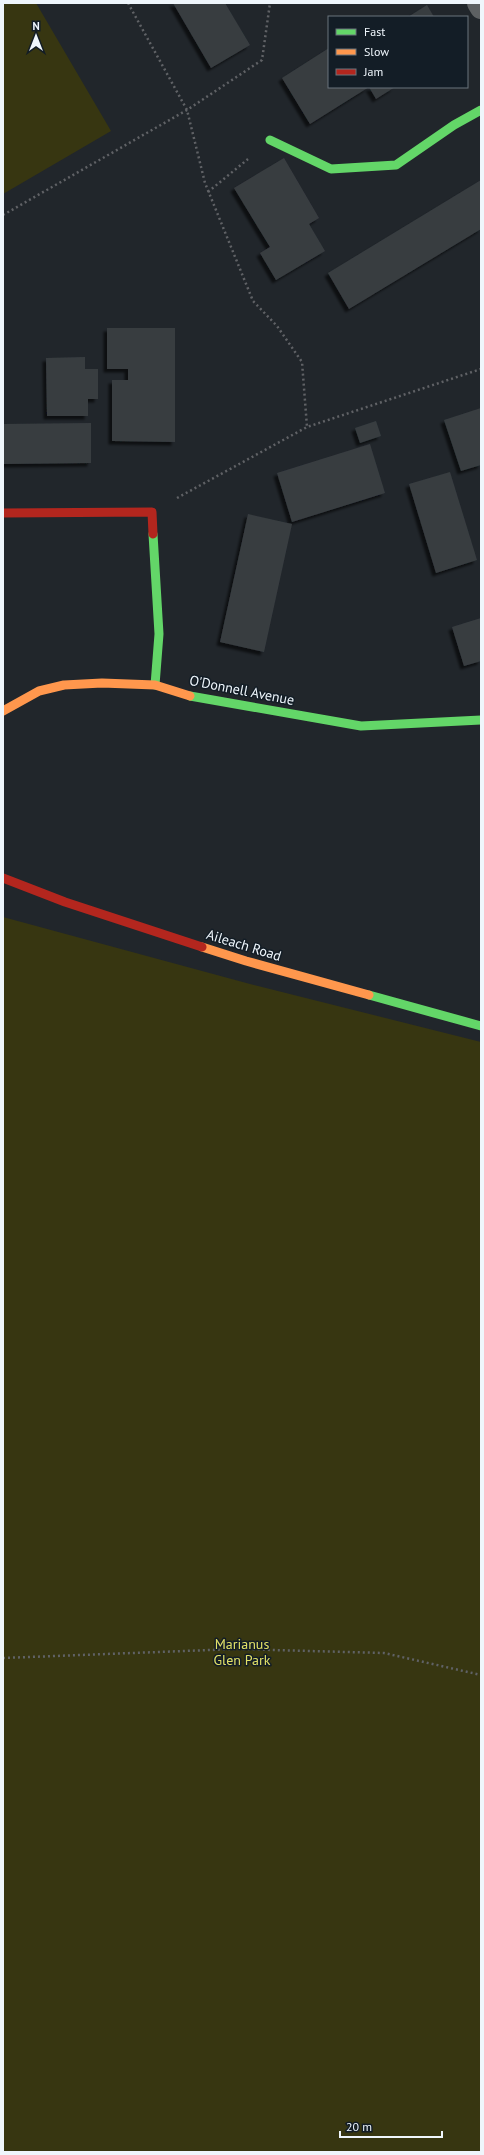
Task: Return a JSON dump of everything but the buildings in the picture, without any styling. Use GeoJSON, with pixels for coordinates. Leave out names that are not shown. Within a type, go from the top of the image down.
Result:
{"type":"FeatureCollection","features":[{"type":"Feature","properties":{"kind":"street"},"geometry":{"type":"LineString","coordinates":[[478,3],[481,8]]}},
{"type":"Feature","properties":{"kind":"street"},"geometry":{"type":"LineString","coordinates":[[270,140],[331,169],[396,165],[454,125],[481,110]]}},
{"type":"Feature","properties":{"kind":"street"},"geometry":{"type":"LineString","coordinates":[[3,513],[152,512],[159,634],[155,685]]}},
{"type":"Feature","properties":{"kind":"street","name":"O'Donnell Avenue"},"geometry":{"type":"LineString","coordinates":[[3,711],[39,691],[64,686],[102,683],[155,685],[195,697],[361,726],[481,720]]}},
{"type":"Feature","properties":{"kind":"street","name":"Aileach Road"},"geometry":{"type":"LineString","coordinates":[[3,878],[65,902],[246,962],[481,1026]]}},
{"type":"Feature","properties":{"kind":"path"},"geometry":{"type":"LineString","coordinates":[[128,3],[186,110],[208,192],[253,301],[277,326],[302,362],[307,427]]}},
{"type":"Feature","properties":{"kind":"path"},"geometry":{"type":"LineString","coordinates":[[3,215],[186,110],[262,60],[270,3]]}},
{"type":"Feature","properties":{"kind":"path"},"geometry":{"type":"LineString","coordinates":[[208,192],[270,140]]}},
{"type":"Feature","properties":{"kind":"path"},"geometry":{"type":"LineString","coordinates":[[152,512],[307,427],[481,369]]}},
{"type":"Feature","properties":{"kind":"path"},"geometry":{"type":"LineString","coordinates":[[3,1658],[236,1649],[377,1653],[481,1675]]}},
{"type":"Feature","properties":{"kind":"green space"},"geometry":{"type":"Polygon","coordinates":[[[3,3],[36,3],[111,131],[3,194],[3,3]]]}},
{"type":"Feature","properties":{"kind":"green space","name":"Marianus Glen Park"},"geometry":{"type":"Polygon","coordinates":[[[3,917],[250,984],[481,1042],[481,2152],[3,2152],[3,917]]]}},
{"type":"Feature","properties":{"kind":"traffic: fast"},"geometry":{"type":"LineString","coordinates":[[270,140],[331,169],[396,165],[454,125],[481,110]]}},
{"type":"Feature","properties":{"kind":"traffic: fast"},"geometry":{"type":"LineString","coordinates":[[153,534],[159,634],[155,685]]}},
{"type":"Feature","properties":{"kind":"traffic: fast"},"geometry":{"type":"LineString","coordinates":[[190,696],[361,726],[481,720]]}},
{"type":"Feature","properties":{"kind":"traffic: fast"},"geometry":{"type":"LineString","coordinates":[[369,995],[481,1026]]}},
{"type":"Feature","properties":{"kind":"traffic: slow"},"geometry":{"type":"LineString","coordinates":[[3,711],[39,691],[64,685],[102,683],[155,685],[190,696]]}},
{"type":"Feature","properties":{"kind":"traffic: slow"},"geometry":{"type":"LineString","coordinates":[[202,947],[246,961],[369,995]]}},
{"type":"Feature","properties":{"kind":"traffic: jam"},"geometry":{"type":"LineString","coordinates":[[3,513],[152,512],[153,534]]}},
{"type":"Feature","properties":{"kind":"traffic: jam"},"geometry":{"type":"LineString","coordinates":[[3,878],[65,902],[202,947]]}}]}
